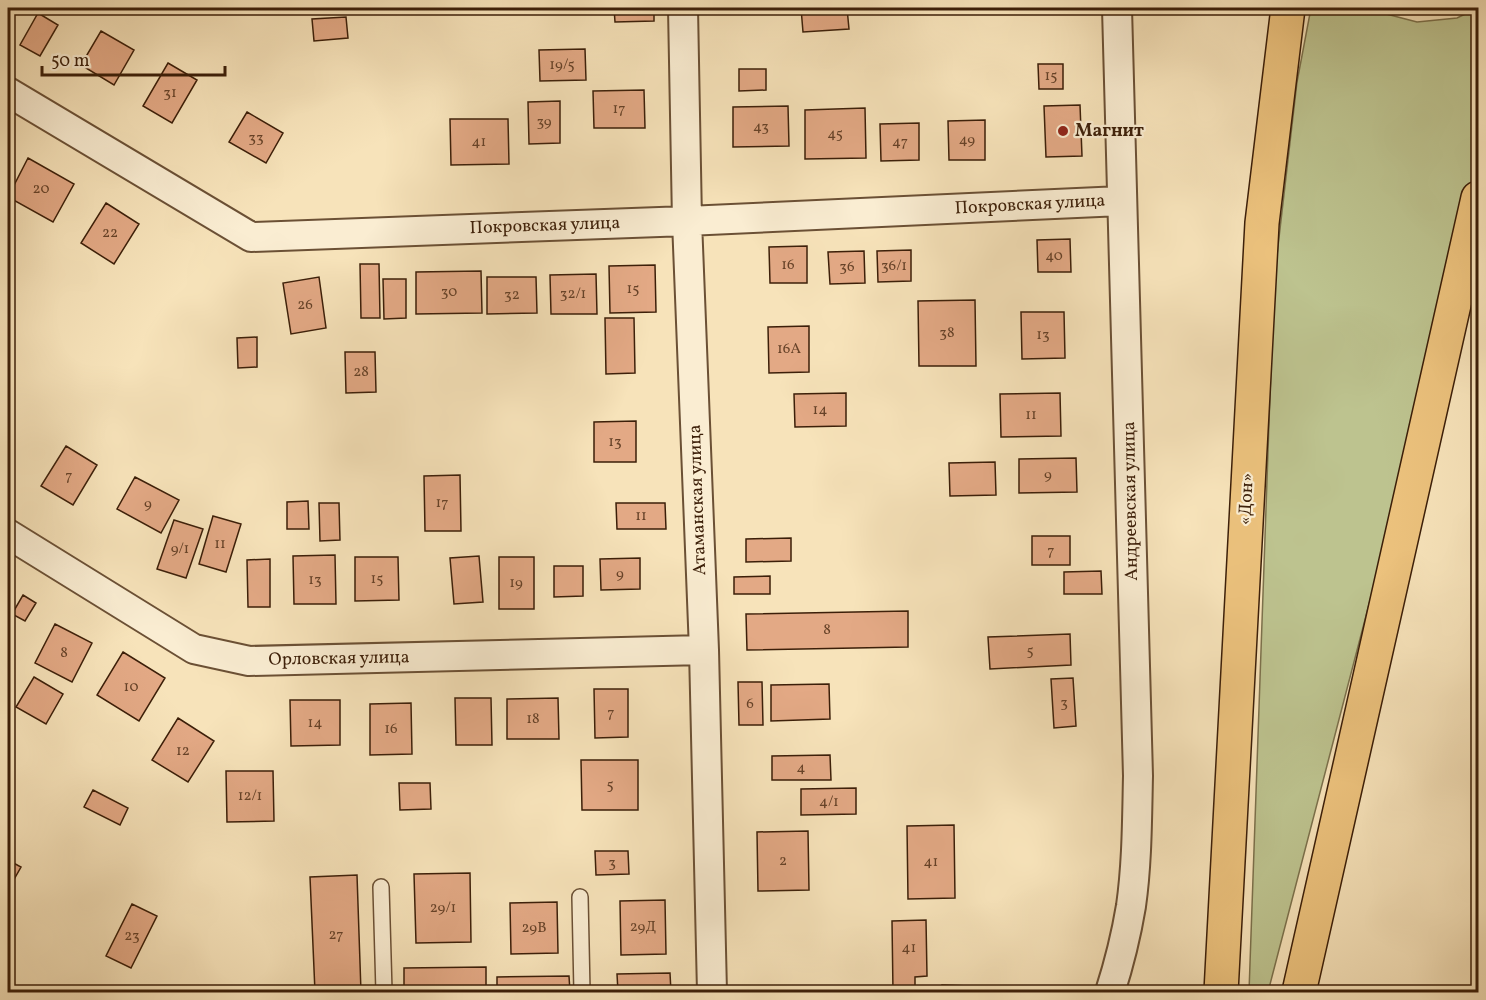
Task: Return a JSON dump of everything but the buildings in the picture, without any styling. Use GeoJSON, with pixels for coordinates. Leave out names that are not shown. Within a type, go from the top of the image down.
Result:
{"type":"FeatureCollection","features":[{"type":"Feature","properties":{"kind":"highway","name":"«Дон»"},"geometry":{"type":"LineString","coordinates":[[1221,993],[1262,223],[1288,8]]}},
{"type":"Feature","properties":{"kind":"highway"},"geometry":{"type":"LineString","coordinates":[[1299,993],[1479,198]]}},
{"type":"Feature","properties":{"kind":"street","name":"Атаманская улица"},"geometry":{"type":"LineString","coordinates":[[683,8],[687,221],[704,650],[712,993]]}},
{"type":"Feature","properties":{"kind":"street","name":"Андреевская улица"},"geometry":{"type":"LineString","coordinates":[[1110,993],[1122,953],[1131,905],[1136,855],[1138,776],[1116,8]]}},
{"type":"Feature","properties":{"kind":"street","name":"Покровская улица"},"geometry":{"type":"LineString","coordinates":[[8,92],[251,237],[687,221],[1121,201]]}},
{"type":"Feature","properties":{"kind":"street","name":"Орловская улица"},"geometry":{"type":"LineString","coordinates":[[8,534],[194,649],[249,661],[704,650]]}},
{"type":"Feature","properties":{"kind":"lane"},"geometry":{"type":"LineString","coordinates":[[381,887],[384,993]]}},
{"type":"Feature","properties":{"kind":"lane"},"geometry":{"type":"LineString","coordinates":[[580,897],[582,993]]}},
{"type":"Feature","properties":{"kind":"green space"},"geometry":{"type":"Polygon","coordinates":[[[1311,8],[1368,8],[1417,22],[1457,18],[1478,8],[1478,164],[1454,278],[1268,992],[1249,992],[1274,281],[1297,82],[1311,8]]]}},
{"type":"Feature","properties":{"kind":"place","name":"Магнит"},"geometry":{"type":"Point","coordinates":[1063,131]}}]}
